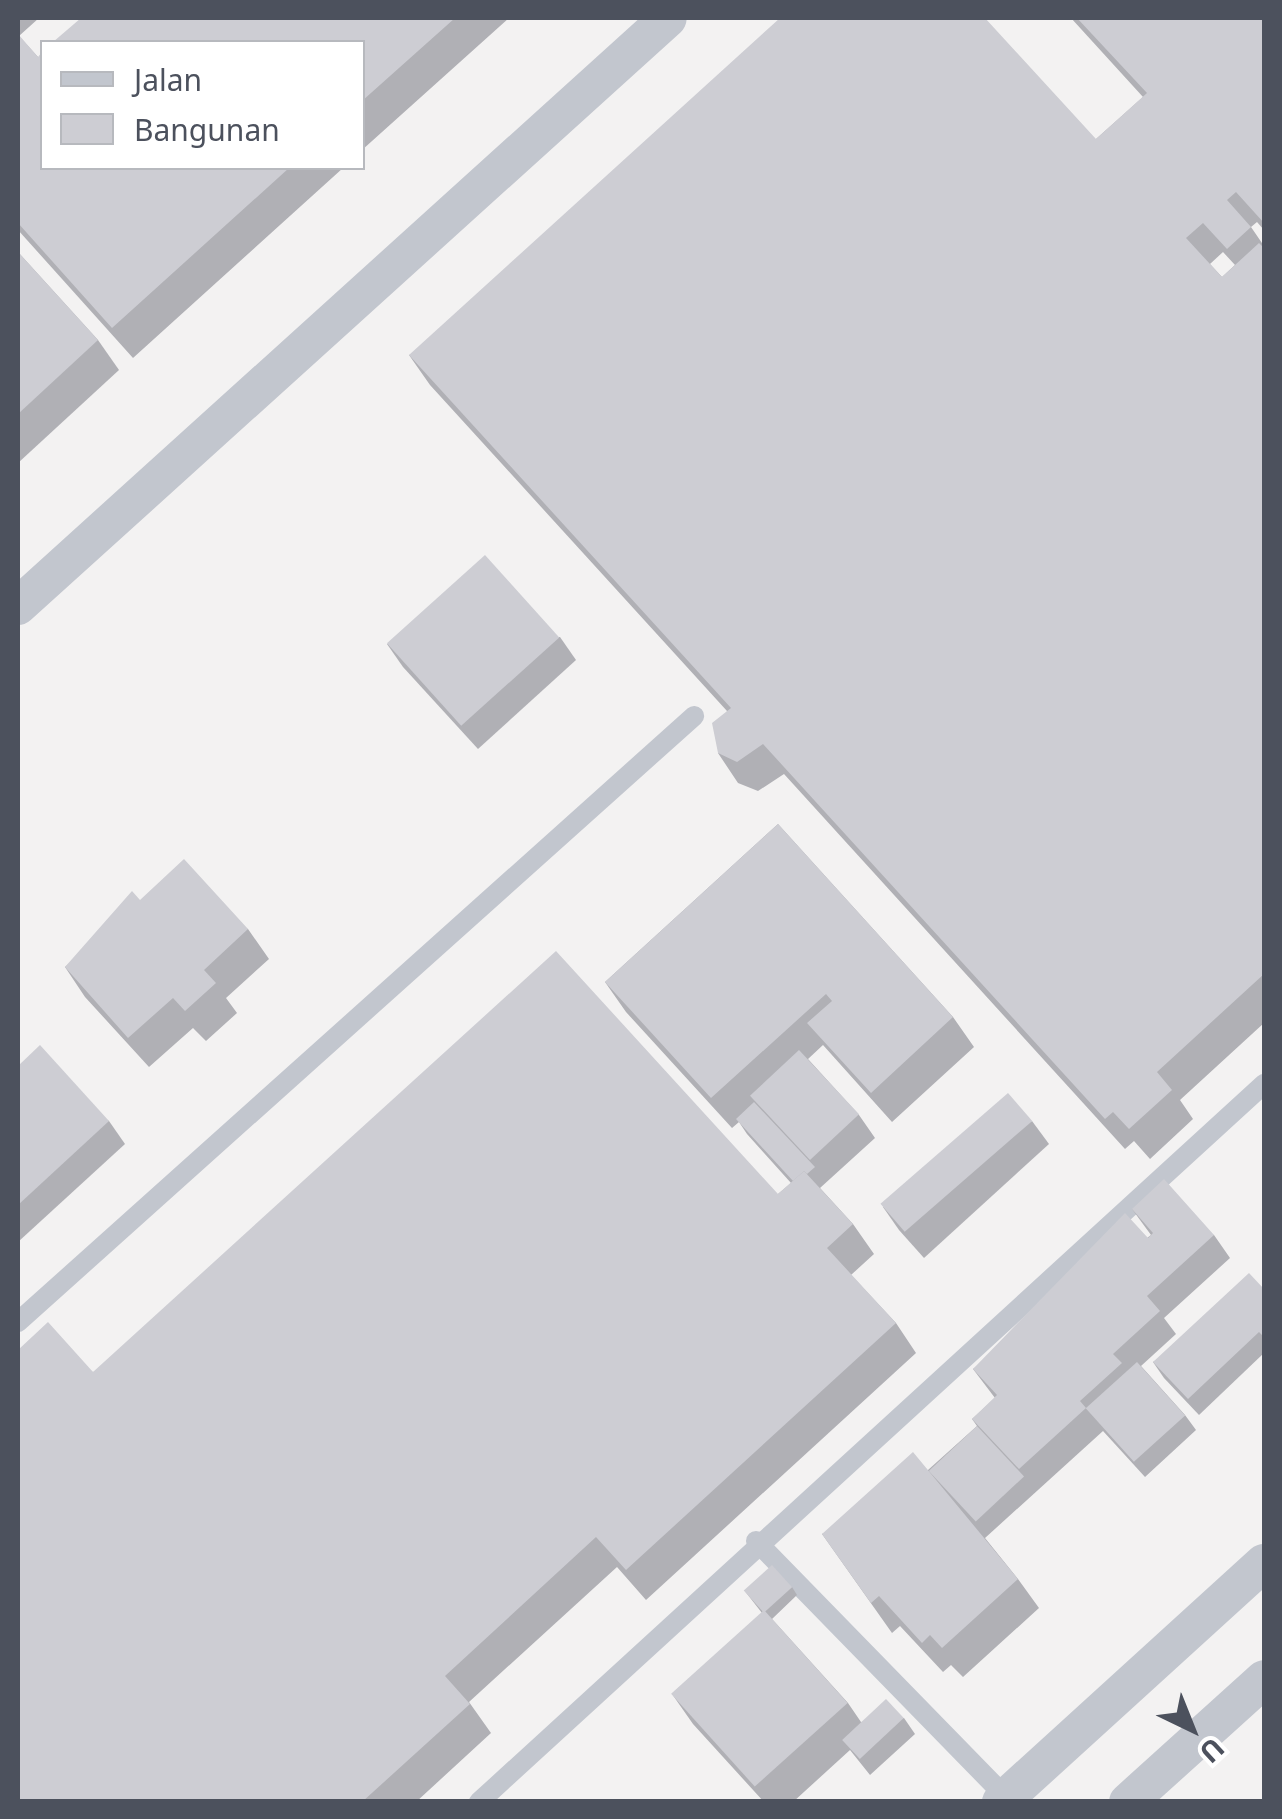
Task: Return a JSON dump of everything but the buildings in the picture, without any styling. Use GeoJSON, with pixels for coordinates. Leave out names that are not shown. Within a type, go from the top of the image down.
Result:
{"type":"FeatureCollection","features":[{"type":"Feature","properties":{"kind":"street"},"geometry":{"type":"LineString","coordinates":[[18,606],[668,18]]}},
{"type":"Feature","properties":{"kind":"street"},"geometry":{"type":"LineString","coordinates":[[1004,1799],[1264,1563]]}},
{"type":"Feature","properties":{"kind":"street"},"geometry":{"type":"LineString","coordinates":[[1128,1802],[1264,1679]]}},
{"type":"Feature","properties":{"kind":"lane"},"geometry":{"type":"LineString","coordinates":[[18,1322],[694,716]]}},
{"type":"Feature","properties":{"kind":"lane"},"geometry":{"type":"LineString","coordinates":[[479,1802],[756,1541],[1264,1084]]}},
{"type":"Feature","properties":{"kind":"lane"},"geometry":{"type":"LineString","coordinates":[[756,1541],[1004,1799]]}}]}
